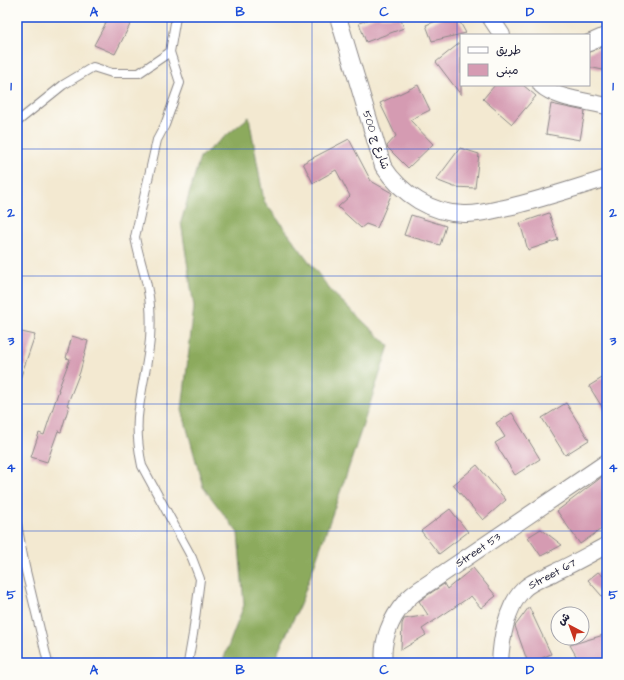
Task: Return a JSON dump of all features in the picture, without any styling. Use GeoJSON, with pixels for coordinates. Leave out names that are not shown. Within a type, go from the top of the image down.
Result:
{"type":"FeatureCollection","features":[{"type":"Feature","properties":{"kind":"street","name":"شارع ج 500"},"geometry":{"type":"LineString","coordinates":[[338,17],[383,166],[389,177],[414,198],[436,209],[466,214],[488,212],[535,201],[607,178]]}},
{"type":"Feature","properties":{"kind":"street"},"geometry":{"type":"LineString","coordinates":[[490,17],[501,34]]}},
{"type":"Feature","properties":{"kind":"street"},"geometry":{"type":"LineString","coordinates":[[590,43],[607,35]]}},
{"type":"Feature","properties":{"kind":"street"},"geometry":{"type":"LineString","coordinates":[[542,86],[554,94],[607,106]]}},
{"type":"Feature","properties":{"kind":"street","name":"Street 53"},"geometry":{"type":"LineString","coordinates":[[384,663],[386,634],[405,601],[607,462]]}},
{"type":"Feature","properties":{"kind":"street","name":"Street 67"},"geometry":{"type":"LineString","coordinates":[[500,663],[503,633],[507,619],[522,590],[532,582],[554,573],[607,545]]}},
{"type":"Feature","properties":{"kind":"lane"},"geometry":{"type":"LineString","coordinates":[[176,17],[170,52],[180,83],[165,125],[157,140],[135,238],[137,253],[148,290],[150,312],[150,338],[139,408],[138,430],[139,450],[142,466],[192,558],[200,579],[188,663]]}},
{"type":"Feature","properties":{"kind":"lane"},"geometry":{"type":"LineString","coordinates":[[17,122],[62,86],[93,68],[112,73],[139,73],[170,52]]}},
{"type":"Feature","properties":{"kind":"lane"},"geometry":{"type":"LineString","coordinates":[[17,524],[25,567],[48,663]]}},
{"type":"Feature","properties":{"kind":"green space"},"geometry":{"type":"Polygon","coordinates":[[[249,117],[264,201],[331,291],[389,346],[348,470],[300,605],[273,663],[222,663],[244,605],[238,533],[203,487],[182,410],[194,307],[181,222],[200,157],[249,117]]]}},
{"type":"Feature","properties":{"kind":"building"},"geometry":{"type":"Polygon","coordinates":[[[109,17],[134,17],[115,54],[94,45],[109,17]]]}},
{"type":"Feature","properties":{"kind":"building"},"geometry":{"type":"Polygon","coordinates":[[[375,17],[400,17],[404,28],[366,42],[359,23],[375,17]]]}},
{"type":"Feature","properties":{"kind":"building"},"geometry":{"type":"Polygon","coordinates":[[[446,17],[457,17],[466,33],[432,41],[426,25],[446,17]]]}},
{"type":"Feature","properties":{"kind":"building"},"geometry":{"type":"Polygon","coordinates":[[[460,43],[461,95],[436,62],[460,43]]]}},
{"type":"Feature","properties":{"kind":"building"},"geometry":{"type":"Polygon","coordinates":[[[607,45],[607,71],[590,67],[590,52],[607,45]]]}},
{"type":"Feature","properties":{"kind":"building"},"geometry":{"type":"Polygon","coordinates":[[[418,85],[430,110],[410,120],[433,144],[408,168],[387,147],[396,136],[380,103],[418,85]]]}},
{"type":"Feature","properties":{"kind":"building"},"geometry":{"type":"Polygon","coordinates":[[[494,86],[524,86],[536,96],[512,124],[483,99],[494,86]]]}},
{"type":"Feature","properties":{"kind":"building"},"geometry":{"type":"Polygon","coordinates":[[[551,104],[585,111],[580,140],[546,134],[551,104]]]}},
{"type":"Feature","properties":{"kind":"building"},"geometry":{"type":"Polygon","coordinates":[[[349,139],[371,181],[392,193],[377,228],[366,224],[361,228],[338,207],[350,196],[336,170],[313,183],[303,163],[349,139]]]}},
{"type":"Feature","properties":{"kind":"building"},"geometry":{"type":"Polygon","coordinates":[[[460,148],[479,154],[475,188],[454,187],[436,180],[460,148]]]}},
{"type":"Feature","properties":{"kind":"building"},"geometry":{"type":"Polygon","coordinates":[[[549,213],[558,240],[528,250],[520,223],[549,213]]]}},
{"type":"Feature","properties":{"kind":"building"},"geometry":{"type":"Polygon","coordinates":[[[411,215],[446,226],[440,245],[404,235],[411,215]]]}},
{"type":"Feature","properties":{"kind":"building"},"geometry":{"type":"Polygon","coordinates":[[[17,331],[35,335],[19,382],[17,382],[17,331]]]}},
{"type":"Feature","properties":{"kind":"building"},"geometry":{"type":"Polygon","coordinates":[[[72,336],[88,341],[80,372],[67,405],[69,406],[61,432],[58,431],[47,462],[31,457],[39,433],[44,435],[58,390],[70,359],[66,358],[72,336]]]}},
{"type":"Feature","properties":{"kind":"building"},"geometry":{"type":"Polygon","coordinates":[[[607,375],[607,415],[589,386],[607,375]]]}},
{"type":"Feature","properties":{"kind":"building"},"geometry":{"type":"Polygon","coordinates":[[[566,403],[589,440],[565,455],[542,418],[566,403]]]}},
{"type":"Feature","properties":{"kind":"building"},"geometry":{"type":"Polygon","coordinates":[[[512,413],[540,459],[515,475],[495,443],[505,437],[496,423],[512,413]]]}},
{"type":"Feature","properties":{"kind":"building"},"geometry":{"type":"Polygon","coordinates":[[[477,465],[506,500],[483,520],[453,485],[477,465]]]}},
{"type":"Feature","properties":{"kind":"building"},"geometry":{"type":"Polygon","coordinates":[[[607,473],[607,525],[580,544],[557,511],[607,473]]]}},
{"type":"Feature","properties":{"kind":"building"},"geometry":{"type":"Polygon","coordinates":[[[450,509],[468,532],[439,554],[421,531],[450,509]]]}},
{"type":"Feature","properties":{"kind":"building"},"geometry":{"type":"Polygon","coordinates":[[[541,529],[562,545],[541,556],[528,537],[541,529]]]}},
{"type":"Feature","properties":{"kind":"building"},"geometry":{"type":"Polygon","coordinates":[[[473,568],[496,596],[481,608],[471,596],[422,629],[426,635],[401,650],[402,624],[404,619],[428,615],[419,601],[444,584],[447,589],[473,568]]]}},
{"type":"Feature","properties":{"kind":"building"},"geometry":{"type":"Polygon","coordinates":[[[598,572],[607,579],[607,602],[588,580],[598,572]]]}},
{"type":"Feature","properties":{"kind":"building"},"geometry":{"type":"Polygon","coordinates":[[[529,607],[551,654],[531,663],[528,663],[515,626],[529,607]]]}},
{"type":"Feature","properties":{"kind":"building"},"geometry":{"type":"Polygon","coordinates":[[[607,634],[607,663],[580,663],[571,646],[590,646],[590,639],[607,634]]]}}]}
